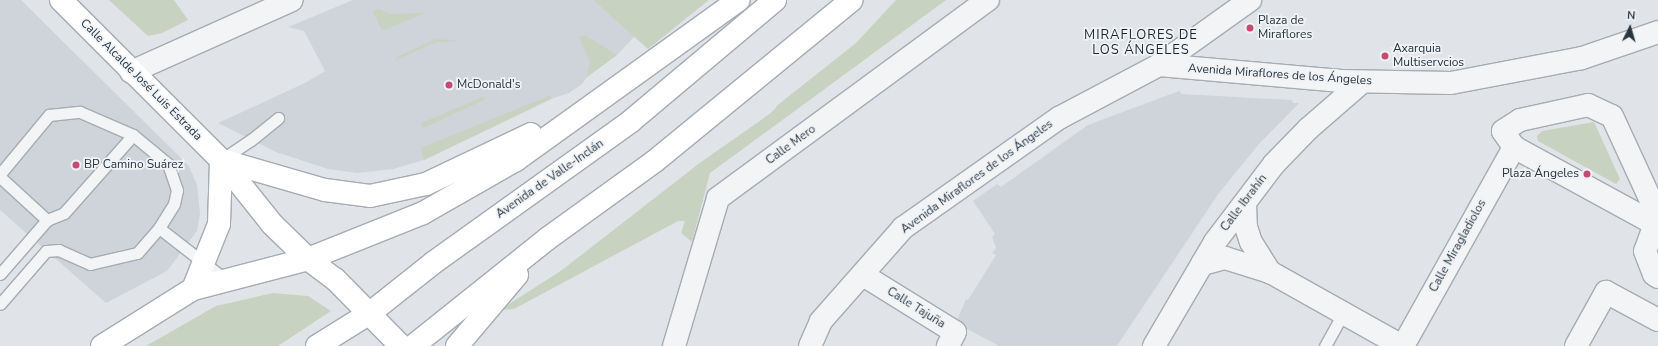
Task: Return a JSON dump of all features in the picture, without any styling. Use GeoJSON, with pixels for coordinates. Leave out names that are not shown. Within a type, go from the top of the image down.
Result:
{"type":"FeatureCollection","features":[{"type":"Feature","properties":{"kind":"main road","name":"Calle Alcalde José Luis Estrada"},"geometry":{"type":"LineString","coordinates":[[61,0],[131,72],[221,160],[272,224],[308,259],[335,279],[401,346]]}},
{"type":"Feature","properties":{"kind":"main road"},"geometry":{"type":"LineString","coordinates":[[102,346],[193,289],[308,259],[423,213],[516,160],[739,0]]}},
{"type":"Feature","properties":{"kind":"main road","name":"Avenida de Valle-Inclán"},"geometry":{"type":"LineString","coordinates":[[317,346],[370,313],[433,262],[632,121],[775,0]]}},
{"type":"Feature","properties":{"kind":"main road"},"geometry":{"type":"LineString","coordinates":[[413,346],[547,239],[655,161],[852,0]]}},
{"type":"Feature","properties":{"kind":"main road"},"geometry":{"type":"LineString","coordinates":[[193,289],[219,224],[221,160],[325,190],[370,196],[426,184],[498,152],[604,97]]}},
{"type":"Feature","properties":{"kind":"main road"},"geometry":{"type":"LineString","coordinates":[[457,346],[547,239]]}},
{"type":"Feature","properties":{"kind":"street"},"geometry":{"type":"LineString","coordinates":[[131,72],[292,0]]}},
{"type":"Feature","properties":{"kind":"street","name":"Calle Mero"},"geometry":{"type":"LineString","coordinates":[[674,346],[718,198],[988,0]]}},
{"type":"Feature","properties":{"kind":"street"},"geometry":{"type":"LineString","coordinates":[[1160,65],[1250,0]]}},
{"type":"Feature","properties":{"kind":"street","name":"Avenida Miraflores de los Ángeles"},"geometry":{"type":"LineString","coordinates":[[810,346],[822,322],[903,228],[1031,138],[1098,96],[1160,65],[1362,82],[1451,83],[1582,58],[1658,32]]}},
{"type":"Feature","properties":{"kind":"street","name":"Calle Ibrahín"},"geometry":{"type":"LineString","coordinates":[[1154,346],[1215,242],[1274,164],[1308,129],[1362,82]]}},
{"type":"Feature","properties":{"kind":"street"},"geometry":{"type":"LineString","coordinates":[[1657,219],[1514,147],[1503,131],[1520,120],[1588,105],[1612,116],[1657,219],[1645,252],[1654,274],[1658,276]]}},
{"type":"Feature","properties":{"kind":"street","name":"Calle Miragladiolos"},"geometry":{"type":"LineString","coordinates":[[1402,346],[1514,147]]}},
{"type":"Feature","properties":{"kind":"street"},"geometry":{"type":"LineString","coordinates":[[1245,203],[1246,227],[1251,242],[1270,272]]}},
{"type":"Feature","properties":{"kind":"street"},"geometry":{"type":"LineString","coordinates":[[1202,264],[1225,258],[1270,272],[1402,346]]}},
{"type":"Feature","properties":{"kind":"street","name":"Calle Tajuña"},"geometry":{"type":"LineString","coordinates":[[863,275],[955,332],[948,346]]}},
{"type":"Feature","properties":{"kind":"street"},"geometry":{"type":"LineString","coordinates":[[1576,346],[1606,292],[1658,320]]}},
{"type":"Feature","properties":{"kind":"lane"},"geometry":{"type":"LineString","coordinates":[[0,174],[49,115],[80,112],[133,135],[168,164],[177,190],[174,204],[159,228],[137,253],[102,263],[90,264],[59,250],[46,251],[0,304]]}},
{"type":"Feature","properties":{"kind":"lane"},"geometry":{"type":"LineString","coordinates":[[221,160],[251,140],[278,118]]}},
{"type":"Feature","properties":{"kind":"lane"},"geometry":{"type":"LineString","coordinates":[[0,274],[47,220],[64,214],[133,135]]}},
{"type":"Feature","properties":{"kind":"lane"},"geometry":{"type":"LineString","coordinates":[[0,177],[47,220]]}},
{"type":"Feature","properties":{"kind":"lane"},"geometry":{"type":"LineString","coordinates":[[159,228],[226,280]]}},
{"type":"Feature","properties":{"kind":"lane"},"geometry":{"type":"LineString","coordinates":[[1326,346],[1343,313]]}},
{"type":"Feature","properties":{"kind":"shaded area"},"geometry":{"type":"Polygon","coordinates":[[[0,0],[21,0],[189,166],[197,185],[200,214],[197,231],[167,271],[106,303],[0,210],[0,0]]]}},
{"type":"Feature","properties":{"kind":"shaded area"},"geometry":{"type":"Polygon","coordinates":[[[353,0],[593,0],[635,36],[617,55],[587,77],[582,84],[569,93],[551,99],[424,160],[393,169],[357,173],[328,169],[276,152],[218,123],[305,83],[325,71],[304,31],[288,27],[353,0]]]}},
{"type":"Feature","properties":{"kind":"shaded area"},"geometry":{"type":"Polygon","coordinates":[[[1179,91],[1182,94],[1292,100],[1293,103],[1299,103],[1259,144],[1219,193],[1117,346],[999,346],[956,323],[966,299],[968,300],[996,255],[992,253],[996,248],[992,237],[995,234],[973,201],[997,184],[1001,187],[1088,125],[1179,91]]]}},
{"type":"Feature","properties":{"kind":"green space"},"geometry":{"type":"Polygon","coordinates":[[[109,0],[174,0],[188,20],[162,33],[148,36],[109,0]]]}},
{"type":"Feature","properties":{"kind":"green space"},"geometry":{"type":"Polygon","coordinates":[[[593,0],[709,0],[648,49],[593,0]]]}},
{"type":"Feature","properties":{"kind":"green space"},"geometry":{"type":"Polygon","coordinates":[[[896,0],[946,0],[710,173],[692,242],[681,233],[685,221],[678,221],[514,309],[500,310],[562,270],[701,162],[771,113],[779,104],[856,43],[896,0]]]}},
{"type":"Feature","properties":{"kind":"green space"},"geometry":{"type":"Polygon","coordinates":[[[379,9],[391,14],[425,13],[382,31],[373,11],[379,9]]]}},
{"type":"Feature","properties":{"kind":"green space"},"geometry":{"type":"Polygon","coordinates":[[[585,35],[617,55],[587,77],[590,62],[579,37],[585,35]]]}},
{"type":"Feature","properties":{"kind":"green space"},"geometry":{"type":"Polygon","coordinates":[[[436,39],[462,41],[436,42],[396,60],[397,57],[436,39]]]}},
{"type":"Feature","properties":{"kind":"green space"},"geometry":{"type":"Polygon","coordinates":[[[551,95],[551,99],[424,160],[421,148],[551,95]]]}},
{"type":"Feature","properties":{"kind":"green space"},"geometry":{"type":"Polygon","coordinates":[[[483,97],[484,100],[423,128],[421,123],[483,97]]]}},
{"type":"Feature","properties":{"kind":"green space"},"geometry":{"type":"Polygon","coordinates":[[[1594,122],[1620,179],[1616,184],[1538,141],[1537,136],[1542,131],[1594,122]]]}},
{"type":"Feature","properties":{"kind":"green space"},"geometry":{"type":"Polygon","coordinates":[[[273,293],[308,296],[331,311],[278,346],[146,346],[216,306],[273,293]]]}},
{"type":"Feature","properties":{"kind":"place","name":"Plaza de Miraflores"},"geometry":{"type":"Point","coordinates":[1250,28]}},
{"type":"Feature","properties":{"kind":"place","name":"Axarquia Multiservcios"},"geometry":{"type":"Point","coordinates":[1385,56]}},
{"type":"Feature","properties":{"kind":"place","name":"McDonald's"},"geometry":{"type":"Point","coordinates":[449,85]}},
{"type":"Feature","properties":{"kind":"place","name":"BP Camino Suárez"},"geometry":{"type":"Point","coordinates":[76,165]}},
{"type":"Feature","properties":{"kind":"place","name":"Plaza Ángeles"},"geometry":{"type":"Point","coordinates":[1587,174]}},
{"type":"Feature","properties":{"kind":"district","name":"MIRAFLORES DE LOS ÁNGELES"},"geometry":{"type":"Point","coordinates":[1141,44]}}]}
